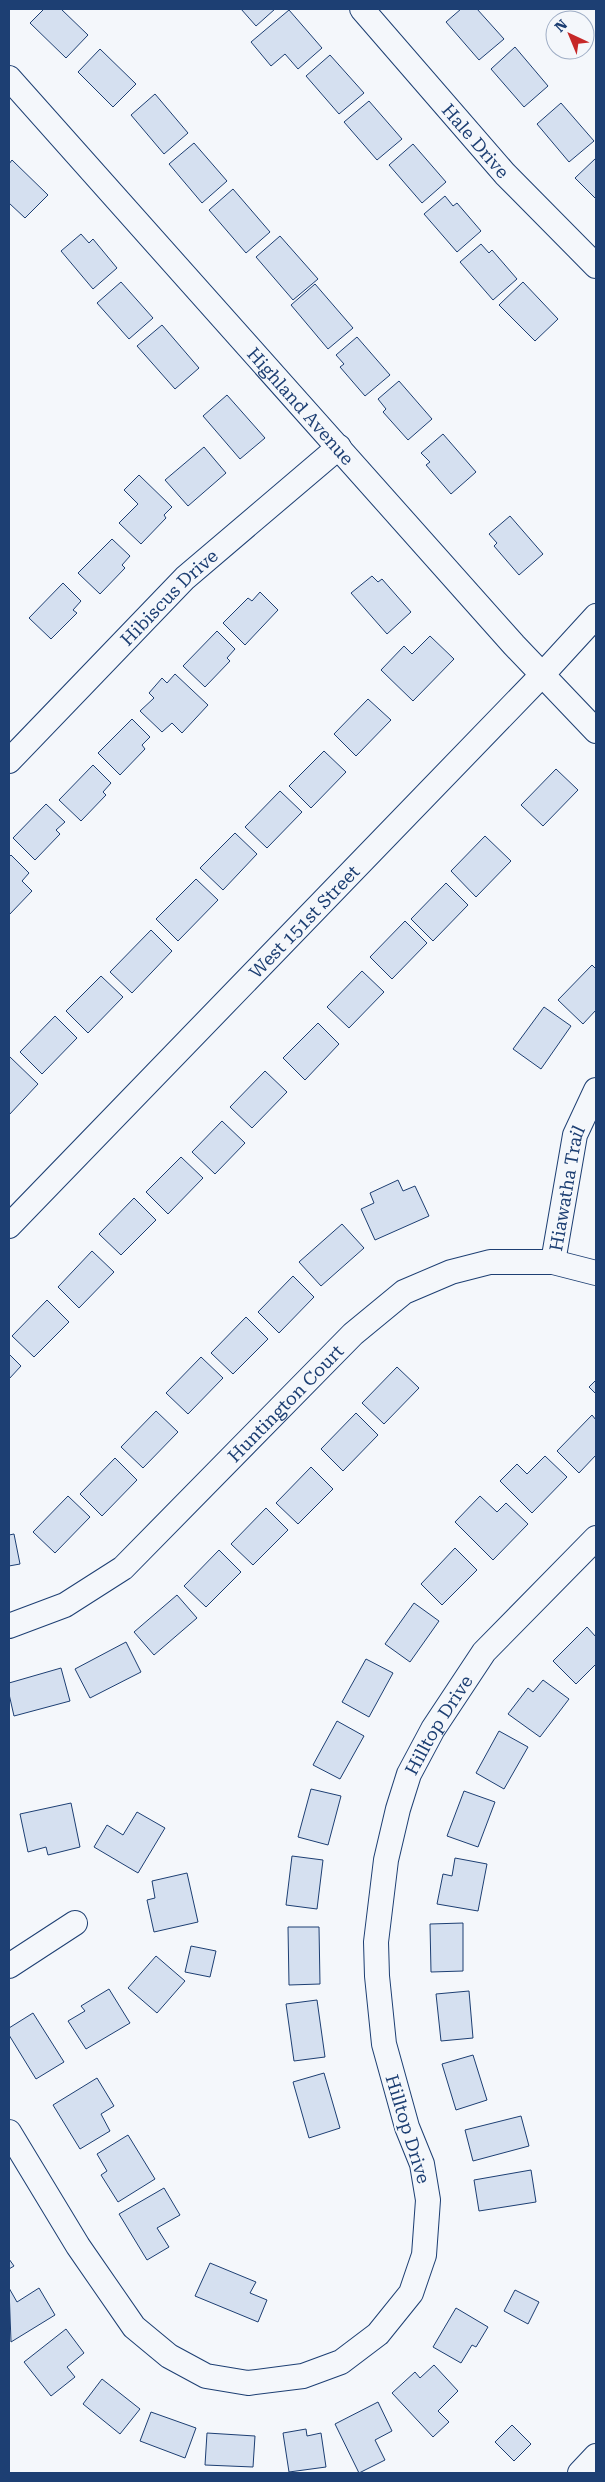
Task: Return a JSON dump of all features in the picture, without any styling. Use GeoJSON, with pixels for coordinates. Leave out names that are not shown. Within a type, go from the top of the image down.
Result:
{"type":"FeatureCollection","features":[{"type":"Feature","properties":{"kind":"street","name":"Hale Drive"},"geometry":{"type":"LineString","coordinates":[[362,9],[505,174],[596,266]]}},
{"type":"Feature","properties":{"kind":"street","name":"Highland Avenue"},"geometry":{"type":"LineString","coordinates":[[9,78],[542,676],[596,731]]}},
{"type":"Feature","properties":{"kind":"street","name":"Hibiscus Drive"},"geometry":{"type":"LineString","coordinates":[[9,761],[185,578],[339,447]]}},
{"type":"Feature","properties":{"kind":"street","name":"West 151st Street"},"geometry":{"type":"LineString","coordinates":[[9,1226],[542,676],[596,616]]}},
{"type":"Feature","properties":{"kind":"street","name":"Hiawatha Trail"},"geometry":{"type":"LineString","coordinates":[[552,1262],[575,1135],[596,1090]]}},
{"type":"Feature","properties":{"kind":"street","name":"Huntington Court"},"geometry":{"type":"LineString","coordinates":[[9,1626],[21,1624],[65,1605],[123,1568],[353,1334],[404,1292],[451,1272],[490,1262],[552,1262],[596,1273]]}},
{"type":"Feature","properties":{"kind":"street","name":"Hilltop Drive"},"geometry":{"type":"LineString","coordinates":[[9,2132],[78,2246],[134,2327],[169,2356],[206,2376],[248,2383],[303,2376],[340,2362],[378,2334],[411,2293],[424,2255],[428,2200],[422,2164],[407,2127],[384,2044],[377,1976],[376,1942],[386,1860],[398,1809],[409,1774],[433,1729],[484,1652],[596,1538]]}},
{"type":"Feature","properties":{"kind":"street"},"geometry":{"type":"LineString","coordinates":[[9,1966],[75,1923]]}},
{"type":"Feature","properties":{"kind":"street"},"geometry":{"type":"LineString","coordinates":[[580,2473],[596,2456]]}},
{"type":"Feature","properties":{"kind":"building"},"geometry":{"type":"Polygon","coordinates":[[[44,9],[61,9],[88,35],[66,58],[30,23],[44,9]]]}},
{"type":"Feature","properties":{"kind":"building"},"geometry":{"type":"Polygon","coordinates":[[[241,9],[275,9],[256,26],[241,9]]]}},
{"type":"Feature","properties":{"kind":"building"},"geometry":{"type":"Polygon","coordinates":[[[461,9],[477,9],[504,39],[479,60],[446,22],[461,9]]]}},
{"type":"Feature","properties":{"kind":"building"},"geometry":{"type":"Polygon","coordinates":[[[289,10],[322,48],[298,69],[285,54],[271,66],[251,42],[289,10]]]}},
{"type":"Feature","properties":{"kind":"building"},"geometry":{"type":"Polygon","coordinates":[[[515,47],[548,86],[524,107],[491,69],[515,47]]]}},
{"type":"Feature","properties":{"kind":"building"},"geometry":{"type":"Polygon","coordinates":[[[100,49],[136,84],[113,107],[78,72],[100,49]]]}},
{"type":"Feature","properties":{"kind":"building"},"geometry":{"type":"Polygon","coordinates":[[[330,55],[364,93],[339,114],[306,76],[330,55]]]}},
{"type":"Feature","properties":{"kind":"building"},"geometry":{"type":"Polygon","coordinates":[[[155,94],[188,133],[164,154],[131,115],[155,94]]]}},
{"type":"Feature","properties":{"kind":"building"},"geometry":{"type":"Polygon","coordinates":[[[369,101],[402,139],[377,160],[344,122],[369,101]]]}},
{"type":"Feature","properties":{"kind":"building"},"geometry":{"type":"Polygon","coordinates":[[[561,103],[594,141],[569,162],[537,124],[561,103]]]}},
{"type":"Feature","properties":{"kind":"building"},"geometry":{"type":"Polygon","coordinates":[[[194,143],[227,181],[202,203],[169,164],[194,143]]]}},
{"type":"Feature","properties":{"kind":"building"},"geometry":{"type":"Polygon","coordinates":[[[413,144],[446,182],[422,203],[389,165],[413,144]]]}},
{"type":"Feature","properties":{"kind":"building"},"geometry":{"type":"Polygon","coordinates":[[[596,158],[596,199],[575,178],[596,158]]]}},
{"type":"Feature","properties":{"kind":"building"},"geometry":{"type":"Polygon","coordinates":[[[12,160],[48,195],[25,218],[9,203],[9,164],[12,160]]]}},
{"type":"Feature","properties":{"kind":"building"},"geometry":{"type":"Polygon","coordinates":[[[233,189],[270,232],[246,253],[209,210],[233,189]]]}},
{"type":"Feature","properties":{"kind":"building"},"geometry":{"type":"Polygon","coordinates":[[[445,196],[453,206],[457,203],[481,231],[457,252],[424,214],[445,196]]]}},
{"type":"Feature","properties":{"kind":"building"},"geometry":{"type":"Polygon","coordinates":[[[81,234],[89,243],[93,239],[117,268],[93,289],[61,251],[81,234]]]}},
{"type":"Feature","properties":{"kind":"building"},"geometry":{"type":"Polygon","coordinates":[[[280,236],[318,279],[293,300],[256,257],[280,236]]]}},
{"type":"Feature","properties":{"kind":"building"},"geometry":{"type":"Polygon","coordinates":[[[481,244],[489,253],[492,250],[517,279],[493,300],[460,262],[481,244]]]}},
{"type":"Feature","properties":{"kind":"building"},"geometry":{"type":"Polygon","coordinates":[[[121,282],[153,318],[129,339],[97,303],[121,282]]]}},
{"type":"Feature","properties":{"kind":"building"},"geometry":{"type":"Polygon","coordinates":[[[523,282],[558,319],[535,341],[499,305],[523,282]]]}},
{"type":"Feature","properties":{"kind":"building"},"geometry":{"type":"Polygon","coordinates":[[[315,284],[353,328],[328,349],[291,305],[315,284]]]}},
{"type":"Feature","properties":{"kind":"building"},"geometry":{"type":"Polygon","coordinates":[[[162,325],[199,368],[175,389],[137,346],[162,325]]]}},
{"type":"Feature","properties":{"kind":"building"},"geometry":{"type":"Polygon","coordinates":[[[357,337],[390,375],[365,396],[340,367],[344,364],[336,355],[357,337]]]}},
{"type":"Feature","properties":{"kind":"building"},"geometry":{"type":"Polygon","coordinates":[[[399,381],[432,419],[408,440],[383,412],[386,409],[378,399],[399,381]]]}},
{"type":"Feature","properties":{"kind":"building"},"geometry":{"type":"Polygon","coordinates":[[[227,395],[265,438],[240,459],[203,416],[227,395]]]}},
{"type":"Feature","properties":{"kind":"building"},"geometry":{"type":"Polygon","coordinates":[[[443,434],[476,472],[451,494],[426,465],[430,462],[421,453],[443,434]]]}},
{"type":"Feature","properties":{"kind":"building"},"geometry":{"type":"Polygon","coordinates":[[[204,447],[226,473],[188,506],[165,480],[204,447]]]}},
{"type":"Feature","properties":{"kind":"building"},"geometry":{"type":"Polygon","coordinates":[[[139,475],[172,507],[164,515],[166,518],[141,544],[119,523],[138,504],[124,490],[139,475]]]}},
{"type":"Feature","properties":{"kind":"building"},"geometry":{"type":"Polygon","coordinates":[[[510,516],[543,554],[519,575],[494,546],[497,543],[489,534],[510,516]]]}},
{"type":"Feature","properties":{"kind":"building"},"geometry":{"type":"Polygon","coordinates":[[[112,539],[130,556],[122,565],[125,568],[100,594],[78,573],[112,539]]]}},
{"type":"Feature","properties":{"kind":"building"},"geometry":{"type":"Polygon","coordinates":[[[372,576],[378,582],[382,579],[411,612],[387,634],[351,593],[372,576]]]}},
{"type":"Feature","properties":{"kind":"building"},"geometry":{"type":"Polygon","coordinates":[[[63,583],[81,601],[73,610],[77,613],[51,639],[29,618],[63,583]]]}},
{"type":"Feature","properties":{"kind":"building"},"geometry":{"type":"Polygon","coordinates":[[[260,592],[278,610],[245,645],[223,623],[248,598],[252,601],[260,592]]]}},
{"type":"Feature","properties":{"kind":"building"},"geometry":{"type":"Polygon","coordinates":[[[217,631],[235,649],[227,658],[230,661],[205,687],[183,666],[217,631]]]}},
{"type":"Feature","properties":{"kind":"building"},"geometry":{"type":"Polygon","coordinates":[[[430,636],[454,659],[413,701],[381,670],[404,646],[412,654],[430,636]]]}},
{"type":"Feature","properties":{"kind":"building"},"geometry":{"type":"Polygon","coordinates":[[[175,674],[208,705],[182,733],[172,723],[162,732],[140,711],[154,698],[149,693],[162,678],[167,683],[175,674]]]}},
{"type":"Feature","properties":{"kind":"building"},"geometry":{"type":"Polygon","coordinates":[[[368,699],[391,720],[356,756],[334,734],[368,699]]]}},
{"type":"Feature","properties":{"kind":"building"},"geometry":{"type":"Polygon","coordinates":[[[132,719],[150,737],[142,745],[145,749],[120,775],[98,753],[132,719]]]}},
{"type":"Feature","properties":{"kind":"building"},"geometry":{"type":"Polygon","coordinates":[[[324,751],[346,772],[311,808],[289,786],[324,751]]]}},
{"type":"Feature","properties":{"kind":"building"},"geometry":{"type":"Polygon","coordinates":[[[93,765],[111,783],[103,792],[106,795],[81,821],[59,800],[93,765]]]}},
{"type":"Feature","properties":{"kind":"building"},"geometry":{"type":"Polygon","coordinates":[[[556,769],[578,790],[543,826],[521,805],[556,769]]]}},
{"type":"Feature","properties":{"kind":"building"},"geometry":{"type":"Polygon","coordinates":[[[280,791],[302,812],[267,848],[245,827],[280,791]]]}},
{"type":"Feature","properties":{"kind":"building"},"geometry":{"type":"Polygon","coordinates":[[[46,804],[65,822],[56,830],[60,834],[35,860],[13,838],[46,804]]]}},
{"type":"Feature","properties":{"kind":"building"},"geometry":{"type":"Polygon","coordinates":[[[235,833],[257,854],[223,890],[200,868],[235,833]]]}},
{"type":"Feature","properties":{"kind":"building"},"geometry":{"type":"Polygon","coordinates":[[[485,836],[511,861],[476,897],[451,871],[485,836]]]}},
{"type":"Feature","properties":{"kind":"building"},"geometry":{"type":"Polygon","coordinates":[[[11,855],[29,873],[22,881],[32,891],[9,915],[9,857],[11,855]]]}},
{"type":"Feature","properties":{"kind":"building"},"geometry":{"type":"Polygon","coordinates":[[[196,879],[218,900],[178,941],[156,919],[196,879]]]}},
{"type":"Feature","properties":{"kind":"building"},"geometry":{"type":"Polygon","coordinates":[[[446,883],[468,905],[433,941],[411,919],[446,883]]]}},
{"type":"Feature","properties":{"kind":"building"},"geometry":{"type":"Polygon","coordinates":[[[405,921],[427,943],[392,979],[370,957],[405,921]]]}},
{"type":"Feature","properties":{"kind":"building"},"geometry":{"type":"Polygon","coordinates":[[[151,930],[172,951],[132,993],[110,972],[151,930]]]}},
{"type":"Feature","properties":{"kind":"building"},"geometry":{"type":"Polygon","coordinates":[[[592,965],[596,969],[596,1010],[583,1024],[558,1000],[592,965]]]}},
{"type":"Feature","properties":{"kind":"building"},"geometry":{"type":"Polygon","coordinates":[[[362,971],[384,992],[349,1028],[327,1007],[362,971]]]}},
{"type":"Feature","properties":{"kind":"building"},"geometry":{"type":"Polygon","coordinates":[[[101,976],[123,997],[88,1033],[66,1011],[101,976]]]}},
{"type":"Feature","properties":{"kind":"building"},"geometry":{"type":"Polygon","coordinates":[[[544,1007],[571,1026],[541,1069],[513,1049],[544,1007]]]}},
{"type":"Feature","properties":{"kind":"building"},"geometry":{"type":"Polygon","coordinates":[[[55,1016],[77,1038],[42,1074],[20,1052],[55,1016]]]}},
{"type":"Feature","properties":{"kind":"building"},"geometry":{"type":"Polygon","coordinates":[[[318,1023],[339,1044],[305,1080],[283,1058],[318,1023]]]}},
{"type":"Feature","properties":{"kind":"building"},"geometry":{"type":"Polygon","coordinates":[[[9,1056],[38,1084],[9,1115],[9,1056]]]}},
{"type":"Feature","properties":{"kind":"building"},"geometry":{"type":"Polygon","coordinates":[[[265,1071],[287,1092],[252,1128],[230,1107],[265,1071]]]}},
{"type":"Feature","properties":{"kind":"building"},"geometry":{"type":"Polygon","coordinates":[[[222,1121],[245,1143],[215,1174],[192,1152],[222,1121]]]}},
{"type":"Feature","properties":{"kind":"building"},"geometry":{"type":"Polygon","coordinates":[[[181,1157],[203,1178],[168,1214],[146,1192],[181,1157]]]}},
{"type":"Feature","properties":{"kind":"building"},"geometry":{"type":"Polygon","coordinates":[[[398,1180],[403,1191],[415,1186],[429,1216],[375,1240],[361,1209],[374,1203],[370,1193],[398,1180]]]}},
{"type":"Feature","properties":{"kind":"building"},"geometry":{"type":"Polygon","coordinates":[[[134,1198],[156,1220],[121,1255],[99,1234],[134,1198]]]}},
{"type":"Feature","properties":{"kind":"building"},"geometry":{"type":"Polygon","coordinates":[[[342,1224],[364,1248],[321,1286],[299,1262],[342,1224]]]}},
{"type":"Feature","properties":{"kind":"building"},"geometry":{"type":"Polygon","coordinates":[[[92,1251],[114,1272],[79,1308],[58,1287],[92,1251]]]}},
{"type":"Feature","properties":{"kind":"building"},"geometry":{"type":"Polygon","coordinates":[[[293,1276],[314,1297],[279,1333],[258,1312],[293,1276]]]}},
{"type":"Feature","properties":{"kind":"building"},"geometry":{"type":"Polygon","coordinates":[[[47,1300],[69,1322],[34,1357],[12,1336],[47,1300]]]}},
{"type":"Feature","properties":{"kind":"building"},"geometry":{"type":"Polygon","coordinates":[[[246,1317],[268,1339],[233,1374],[211,1353],[246,1317]]]}},
{"type":"Feature","properties":{"kind":"building"},"geometry":{"type":"Polygon","coordinates":[[[9,1354],[21,1366],[9,1379],[9,1354]]]}},
{"type":"Feature","properties":{"kind":"building"},"geometry":{"type":"Polygon","coordinates":[[[201,1357],[223,1378],[188,1414],[166,1393],[201,1357]]]}},
{"type":"Feature","properties":{"kind":"building"},"geometry":{"type":"Polygon","coordinates":[[[397,1367],[419,1388],[384,1424],[362,1403],[397,1367]]]}},
{"type":"Feature","properties":{"kind":"building"},"geometry":{"type":"Polygon","coordinates":[[[596,1380],[596,1394],[589,1387],[596,1380]]]}},
{"type":"Feature","properties":{"kind":"building"},"geometry":{"type":"Polygon","coordinates":[[[156,1411],[178,1432],[143,1468],[121,1447],[156,1411]]]}},
{"type":"Feature","properties":{"kind":"building"},"geometry":{"type":"Polygon","coordinates":[[[356,1413],[378,1435],[343,1471],[321,1449],[356,1413]]]}},
{"type":"Feature","properties":{"kind":"building"},"geometry":{"type":"Polygon","coordinates":[[[592,1415],[596,1420],[596,1455],[579,1473],[557,1451],[592,1415]]]}},
{"type":"Feature","properties":{"kind":"building"},"geometry":{"type":"Polygon","coordinates":[[[545,1456],[567,1477],[532,1513],[500,1481],[517,1464],[527,1474],[545,1456]]]}},
{"type":"Feature","properties":{"kind":"building"},"geometry":{"type":"Polygon","coordinates":[[[115,1458],[137,1480],[102,1516],[80,1494],[115,1458]]]}},
{"type":"Feature","properties":{"kind":"building"},"geometry":{"type":"Polygon","coordinates":[[[311,1467],[333,1489],[298,1524],[276,1503],[311,1467]]]}},
{"type":"Feature","properties":{"kind":"building"},"geometry":{"type":"Polygon","coordinates":[[[68,1496],[90,1517],[55,1553],[33,1532],[68,1496]]]}},
{"type":"Feature","properties":{"kind":"building"},"geometry":{"type":"Polygon","coordinates":[[[480,1496],[497,1512],[506,1503],[528,1524],[493,1560],[455,1522],[480,1496]]]}},
{"type":"Feature","properties":{"kind":"building"},"geometry":{"type":"Polygon","coordinates":[[[266,1508],[288,1530],[253,1565],[231,1544],[266,1508]]]}},
{"type":"Feature","properties":{"kind":"building"},"geometry":{"type":"Polygon","coordinates":[[[14,1534],[20,1564],[9,1566],[9,1535],[14,1534]]]}},
{"type":"Feature","properties":{"kind":"building"},"geometry":{"type":"Polygon","coordinates":[[[455,1548],[477,1570],[442,1605],[421,1584],[455,1548]]]}},
{"type":"Feature","properties":{"kind":"building"},"geometry":{"type":"Polygon","coordinates":[[[219,1550],[241,1572],[206,1607],[184,1586],[219,1550]]]}},
{"type":"Feature","properties":{"kind":"building"},"geometry":{"type":"Polygon","coordinates":[[[177,1595],[197,1618],[154,1655],[134,1632],[177,1595]]]}},
{"type":"Feature","properties":{"kind":"building"},"geometry":{"type":"Polygon","coordinates":[[[414,1603],[439,1621],[410,1662],[385,1644],[414,1603]]]}},
{"type":"Feature","properties":{"kind":"building"},"geometry":{"type":"Polygon","coordinates":[[[587,1627],[596,1637],[596,1664],[576,1684],[553,1661],[587,1627]]]}},
{"type":"Feature","properties":{"kind":"building"},"geometry":{"type":"Polygon","coordinates":[[[126,1642],[141,1672],[90,1698],[75,1669],[126,1642]]]}},
{"type":"Feature","properties":{"kind":"building"},"geometry":{"type":"Polygon","coordinates":[[[366,1659],[393,1673],[369,1717],[342,1702],[366,1659]]]}},
{"type":"Feature","properties":{"kind":"building"},"geometry":{"type":"Polygon","coordinates":[[[61,1668],[70,1701],[14,1716],[9,1694],[9,1683],[61,1668]]]}},
{"type":"Feature","properties":{"kind":"building"},"geometry":{"type":"Polygon","coordinates":[[[543,1680],[569,1699],[540,1737],[508,1714],[528,1688],[533,1692],[543,1680]]]}},
{"type":"Feature","properties":{"kind":"building"},"geometry":{"type":"Polygon","coordinates":[[[337,1721],[364,1736],[340,1779],[313,1765],[337,1721]]]}},
{"type":"Feature","properties":{"kind":"building"},"geometry":{"type":"Polygon","coordinates":[[[499,1731],[528,1747],[504,1789],[476,1773],[499,1731]]]}},
{"type":"Feature","properties":{"kind":"building"},"geometry":{"type":"Polygon","coordinates":[[[311,1789],[341,1796],[328,1845],[298,1837],[311,1789]]]}},
{"type":"Feature","properties":{"kind":"building"},"geometry":{"type":"Polygon","coordinates":[[[464,1791],[495,1802],[478,1847],[447,1836],[464,1791]]]}},
{"type":"Feature","properties":{"kind":"building"},"geometry":{"type":"Polygon","coordinates":[[[71,1803],[80,1847],[48,1855],[46,1847],[28,1852],[20,1814],[71,1803]]]}},
{"type":"Feature","properties":{"kind":"building"},"geometry":{"type":"Polygon","coordinates":[[[137,1812],[165,1828],[138,1873],[94,1847],[107,1825],[123,1835],[137,1812]]]}},
{"type":"Feature","properties":{"kind":"building"},"geometry":{"type":"Polygon","coordinates":[[[292,1856],[323,1860],[317,1909],[286,1905],[292,1856]]]}},
{"type":"Feature","properties":{"kind":"building"},"geometry":{"type":"Polygon","coordinates":[[[455,1858],[487,1864],[478,1911],[437,1904],[443,1874],[452,1876],[455,1858]]]}},
{"type":"Feature","properties":{"kind":"building"},"geometry":{"type":"Polygon","coordinates":[[[187,1873],[198,1922],[154,1932],[147,1900],[155,1898],[152,1881],[187,1873]]]}},
{"type":"Feature","properties":{"kind":"building"},"geometry":{"type":"Polygon","coordinates":[[[463,1923],[463,1971],[431,1972],[430,1924],[463,1923]]]}},
{"type":"Feature","properties":{"kind":"building"},"geometry":{"type":"Polygon","coordinates":[[[288,1927],[319,1927],[320,1984],[289,1985],[288,1927]]]}},
{"type":"Feature","properties":{"kind":"building"},"geometry":{"type":"Polygon","coordinates":[[[191,1946],[216,1951],[210,1977],[185,1972],[191,1946]]]}},
{"type":"Feature","properties":{"kind":"building"},"geometry":{"type":"Polygon","coordinates":[[[156,1956],[185,1981],[157,2013],[128,1988],[156,1956]]]}},
{"type":"Feature","properties":{"kind":"building"},"geometry":{"type":"Polygon","coordinates":[[[109,1989],[130,2023],[86,2049],[68,2021],[85,2011],[81,2006],[109,1989]]]}},
{"type":"Feature","properties":{"kind":"building"},"geometry":{"type":"Polygon","coordinates":[[[469,1991],[473,2038],[441,2041],[436,1994],[469,1991]]]}},
{"type":"Feature","properties":{"kind":"building"},"geometry":{"type":"Polygon","coordinates":[[[317,2000],[325,2057],[294,2061],[286,2004],[317,2000]]]}},
{"type":"Feature","properties":{"kind":"building"},"geometry":{"type":"Polygon","coordinates":[[[33,2013],[64,2062],[36,2079],[9,2035],[9,2028],[33,2013]]]}},
{"type":"Feature","properties":{"kind":"building"},"geometry":{"type":"Polygon","coordinates":[[[473,2055],[487,2100],[456,2110],[442,2064],[473,2055]]]}},
{"type":"Feature","properties":{"kind":"building"},"geometry":{"type":"Polygon","coordinates":[[[324,2073],[340,2128],[309,2138],[293,2082],[324,2073]]]}},
{"type":"Feature","properties":{"kind":"building"},"geometry":{"type":"Polygon","coordinates":[[[97,2078],[114,2106],[101,2114],[110,2131],[80,2149],[53,2105],[97,2078]]]}},
{"type":"Feature","properties":{"kind":"building"},"geometry":{"type":"Polygon","coordinates":[[[521,2116],[529,2146],[473,2161],[465,2130],[521,2116]]]}},
{"type":"Feature","properties":{"kind":"building"},"geometry":{"type":"Polygon","coordinates":[[[128,2135],[155,2179],[118,2202],[101,2175],[107,2171],[97,2154],[128,2135]]]}},
{"type":"Feature","properties":{"kind":"building"},"geometry":{"type":"Polygon","coordinates":[[[531,2170],[536,2202],[479,2211],[474,2180],[531,2170]]]}},
{"type":"Feature","properties":{"kind":"building"},"geometry":{"type":"Polygon","coordinates":[[[164,2188],[180,2215],[157,2228],[169,2247],[147,2260],[119,2214],[164,2188]]]}},
{"type":"Feature","properties":{"kind":"building"},"geometry":{"type":"Polygon","coordinates":[[[9,2259],[14,2266],[9,2269],[9,2259]]]}},
{"type":"Feature","properties":{"kind":"building"},"geometry":{"type":"Polygon","coordinates":[[[210,2263],[256,2282],[250,2293],[267,2300],[258,2322],[195,2296],[210,2263]]]}},
{"type":"Feature","properties":{"kind":"building"},"geometry":{"type":"Polygon","coordinates":[[[9,2288],[17,2302],[39,2288],[55,2315],[11,2342],[9,2288]]]}},
{"type":"Feature","properties":{"kind":"building"},"geometry":{"type":"Polygon","coordinates":[[[515,2290],[539,2302],[528,2324],[504,2311],[515,2290]]]}},
{"type":"Feature","properties":{"kind":"building"},"geometry":{"type":"Polygon","coordinates":[[[456,2308],[488,2327],[476,2347],[472,2345],[461,2363],[433,2347],[456,2308]]]}},
{"type":"Feature","properties":{"kind":"building"},"geometry":{"type":"Polygon","coordinates":[[[66,2329],[84,2353],[67,2367],[75,2377],[51,2396],[24,2362],[66,2329]]]}},
{"type":"Feature","properties":{"kind":"building"},"geometry":{"type":"Polygon","coordinates":[[[434,2365],[458,2391],[438,2411],[449,2422],[433,2437],[392,2393],[415,2372],[420,2378],[434,2365]]]}},
{"type":"Feature","properties":{"kind":"building"},"geometry":{"type":"Polygon","coordinates":[[[102,2379],[140,2409],[120,2434],[83,2404],[102,2379]]]}},
{"type":"Feature","properties":{"kind":"building"},"geometry":{"type":"Polygon","coordinates":[[[378,2402],[392,2431],[375,2440],[385,2460],[359,2473],[335,2424],[378,2402]]]}},
{"type":"Feature","properties":{"kind":"building"},"geometry":{"type":"Polygon","coordinates":[[[151,2412],[196,2428],[185,2458],[140,2441],[151,2412]]]}},
{"type":"Feature","properties":{"kind":"building"},"geometry":{"type":"Polygon","coordinates":[[[512,2425],[531,2444],[514,2461],[495,2442],[512,2425]]]}},
{"type":"Feature","properties":{"kind":"building"},"geometry":{"type":"Polygon","coordinates":[[[306,2429],[307,2436],[321,2433],[326,2467],[289,2472],[283,2433],[306,2429]]]}},
{"type":"Feature","properties":{"kind":"building"},"geometry":{"type":"Polygon","coordinates":[[[207,2433],[255,2436],[253,2467],[205,2465],[207,2433]]]}}]}
